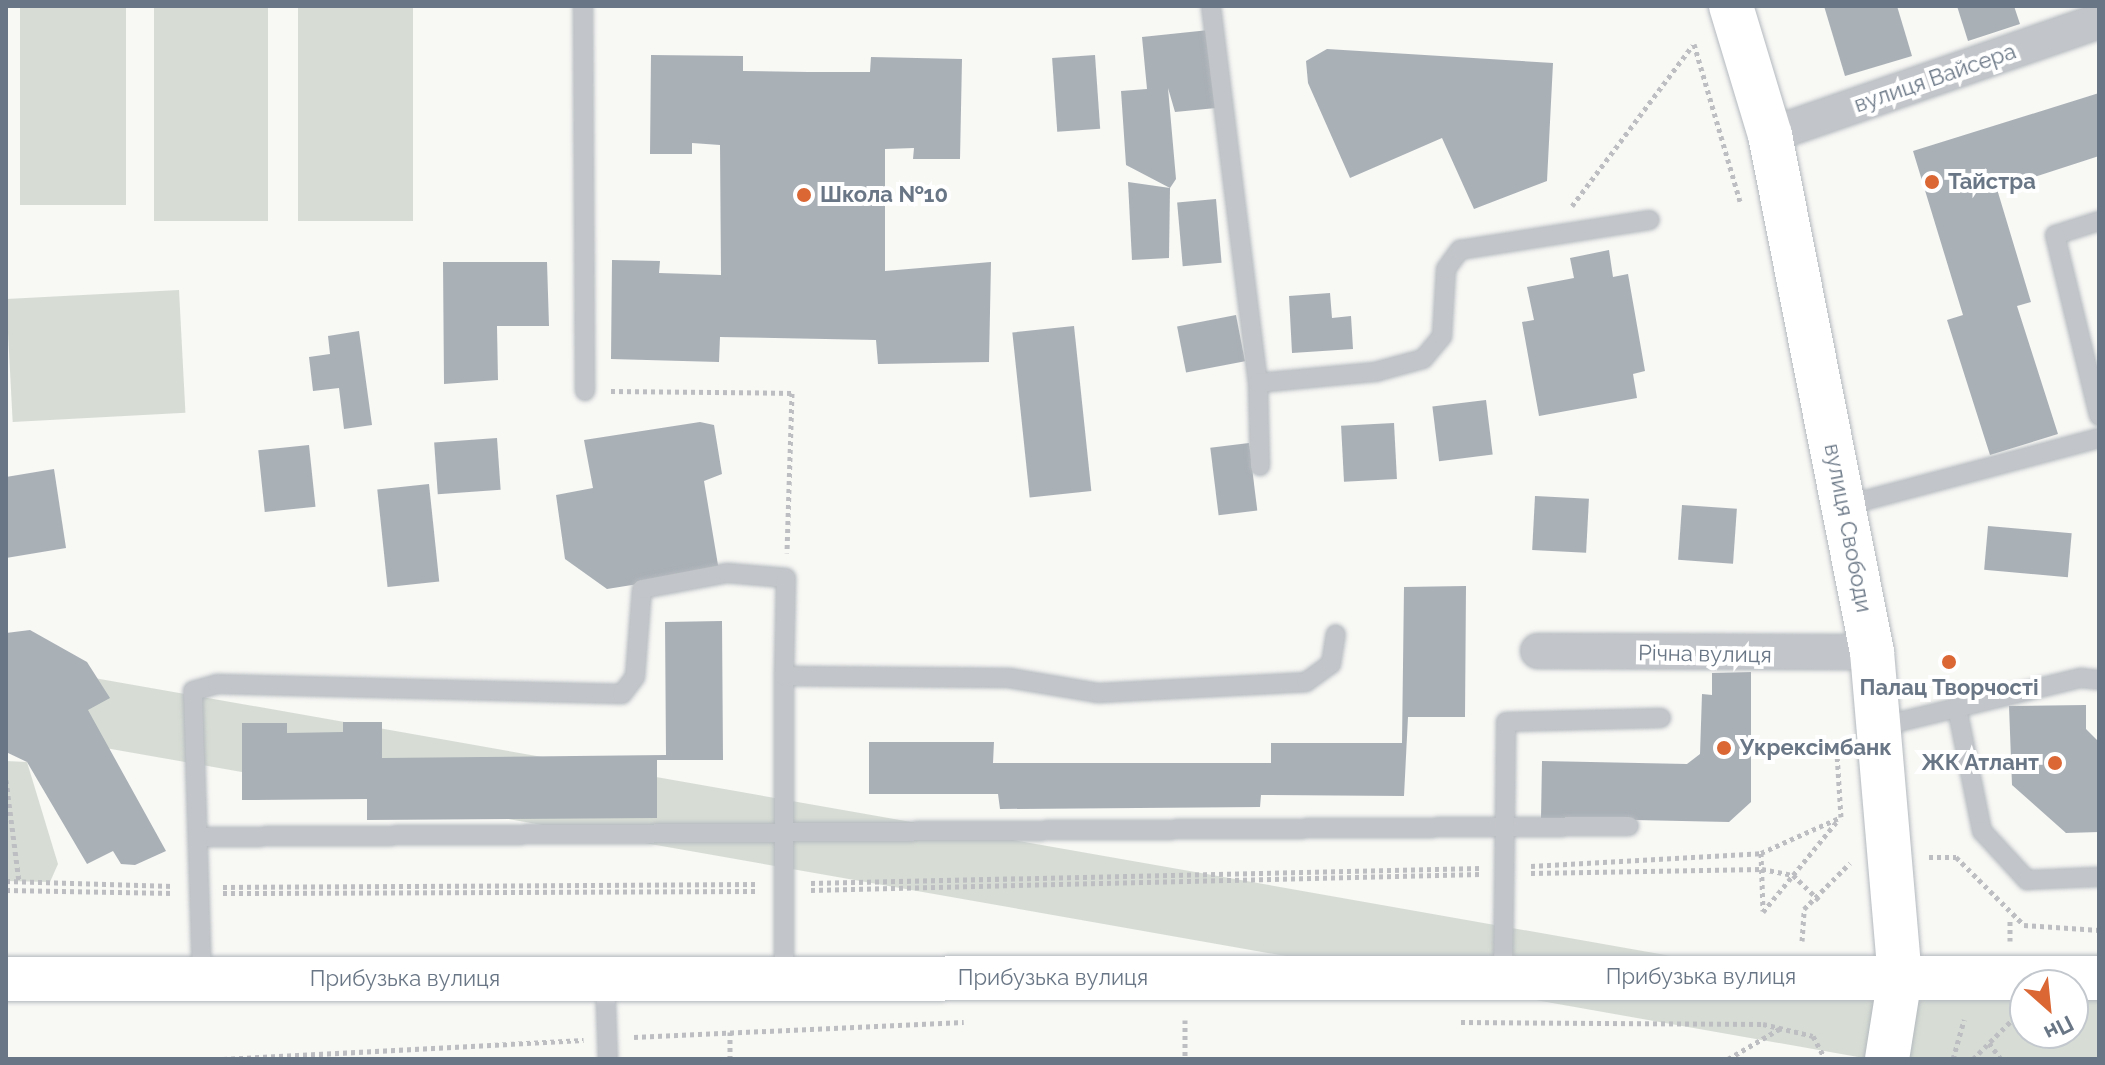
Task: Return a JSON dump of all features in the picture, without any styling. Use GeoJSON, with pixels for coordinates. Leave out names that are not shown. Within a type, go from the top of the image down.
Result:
{"type":"FeatureCollection","features":[{"type":"Feature","properties":{"kind":"street","name":"вулиця Свободи"},"geometry":{"type":"LineString","coordinates":[[1731,6],[1770,135],[1872,652],[1882,726],[1900,977],[1887,1059]]}},
{"type":"Feature","properties":{"kind":"street","name":"вулиця Вайсера"},"geometry":{"type":"LineString","coordinates":[[1770,135],[2099,21]]}},
{"type":"Feature","properties":{"kind":"street","name":"Річна вулиця"},"geometry":{"type":"LineString","coordinates":[[1538,651],[1872,652]]}},
{"type":"Feature","properties":{"kind":"street","name":"Прибузька вулиця"},"geometry":{"type":"LineString","coordinates":[[6,979],[2099,978]]}},
{"type":"Feature","properties":{"kind":"lane"},"geometry":{"type":"LineString","coordinates":[[583,6],[585,391]]}},
{"type":"Feature","properties":{"kind":"lane"},"geometry":{"type":"LineString","coordinates":[[1211,6],[1258,383],[1260,466]]}},
{"type":"Feature","properties":{"kind":"lane"},"geometry":{"type":"LineString","coordinates":[[1258,383],[1375,372],[1423,359],[1442,336],[1446,269],[1460,250],[1650,220]]}},
{"type":"Feature","properties":{"kind":"lane"},"geometry":{"type":"LineString","coordinates":[[2099,221],[2055,235],[2099,416]]}},
{"type":"Feature","properties":{"kind":"lane"},"geometry":{"type":"LineString","coordinates":[[1844,506],[2099,438]]}},
{"type":"Feature","properties":{"kind":"lane"},"geometry":{"type":"LineString","coordinates":[[202,979],[193,691],[217,684],[622,694],[635,677],[642,589],[727,573],[786,578],[784,978]]}},
{"type":"Feature","properties":{"kind":"lane"},"geometry":{"type":"LineString","coordinates":[[784,676],[1009,678],[1099,693],[1306,682],[1331,664],[1336,634]]}},
{"type":"Feature","properties":{"kind":"lane"},"geometry":{"type":"LineString","coordinates":[[1882,726],[2099,680]]}},
{"type":"Feature","properties":{"kind":"lane"},"geometry":{"type":"LineString","coordinates":[[1957,708],[1982,831],[2027,880],[2099,877]]}},
{"type":"Feature","properties":{"kind":"lane"},"geometry":{"type":"LineString","coordinates":[[1503,978],[1506,722],[1661,718]]}},
{"type":"Feature","properties":{"kind":"lane"},"geometry":{"type":"LineString","coordinates":[[199,837],[785,836],[1505,823],[1629,826]]}},
{"type":"Feature","properties":{"kind":"lane"},"geometry":{"type":"LineString","coordinates":[[605,979],[608,1059]]}},
{"type":"Feature","properties":{"kind":"path"},"geometry":{"type":"LineString","coordinates":[[1549,235],[1694,44],[1743,215]]}},
{"type":"Feature","properties":{"kind":"path"},"geometry":{"type":"LineString","coordinates":[[585,391],[792,393],[787,547]]}},
{"type":"Feature","properties":{"kind":"path"},"geometry":{"type":"LineString","coordinates":[[1761,853],[1763,912],[1841,817],[1835,720]]}},
{"type":"Feature","properties":{"kind":"path"},"geometry":{"type":"LineString","coordinates":[[6,780],[19,881]]}},
{"type":"Feature","properties":{"kind":"path"},"geometry":{"type":"LineString","coordinates":[[1504,870],[1761,853],[1841,817]]}},
{"type":"Feature","properties":{"kind":"path"},"geometry":{"type":"LineString","coordinates":[[6,890],[784,887],[1504,870],[1762,869],[1793,875],[1819,900],[1855,857]]}},
{"type":"Feature","properties":{"kind":"path"},"geometry":{"type":"LineString","coordinates":[[1956,857],[2010,918],[2099,930]]}},
{"type":"Feature","properties":{"kind":"path"},"geometry":{"type":"LineString","coordinates":[[6,881],[201,890]]}},
{"type":"Feature","properties":{"kind":"path"},"geometry":{"type":"LineString","coordinates":[[1169,1019],[1201,1020]]}},
{"type":"Feature","properties":{"kind":"path"},"geometry":{"type":"LineString","coordinates":[[1185,1020],[1185,1059]]}},
{"type":"Feature","properties":{"kind":"path"},"geometry":{"type":"LineString","coordinates":[[1953,1059],[1964,1020]]}},
{"type":"Feature","properties":{"kind":"path"},"geometry":{"type":"LineString","coordinates":[[1451,1021],[1782,1028],[1813,1036],[1825,1059]]}},
{"type":"Feature","properties":{"kind":"path"},"geometry":{"type":"LineString","coordinates":[[1973,1059],[2009,1022]]}},
{"type":"Feature","properties":{"kind":"path"},"geometry":{"type":"LineString","coordinates":[[1728,1059],[1782,1028]]}},
{"type":"Feature","properties":{"kind":"path"},"geometry":{"type":"LineString","coordinates":[[730,1032],[730,1059]]}},
{"type":"Feature","properties":{"kind":"path"},"geometry":{"type":"LineString","coordinates":[[1989,1043],[2001,1059]]}},
{"type":"Feature","properties":{"kind":"shaded area"},"geometry":{"type":"Polygon","coordinates":[[[20,6],[126,6],[126,205],[20,205],[20,6]]]}},
{"type":"Feature","properties":{"kind":"shaded area"},"geometry":{"type":"Polygon","coordinates":[[[154,6],[268,6],[268,221],[154,221],[154,6]]]}},
{"type":"Feature","properties":{"kind":"shaded area"},"geometry":{"type":"Polygon","coordinates":[[[298,6],[413,6],[413,221],[298,221],[298,6]]]}},
{"type":"Feature","properties":{"kind":"shaded area"},"geometry":{"type":"Polygon","coordinates":[[[179,290],[185,413],[13,422],[6,299],[179,290]]]}},
{"type":"Feature","properties":{"kind":"shaded area"},"geometry":{"type":"Polygon","coordinates":[[[34,667],[1881,993],[1869,1059],[23,733],[34,667]]]}},
{"type":"Feature","properties":{"kind":"shaded area"},"geometry":{"type":"Polygon","coordinates":[[[6,761],[27,762],[58,864],[50,882],[6,881],[6,761]]]}},
{"type":"Feature","properties":{"kind":"shaded area"},"geometry":{"type":"Polygon","coordinates":[[[2009,992],[2009,1049],[2089,1049],[2089,992],[2099,992],[2099,1059],[1901,1059],[1914,993],[2009,992]]]}},
{"type":"Feature","properties":{"kind":"building"},"geometry":{"type":"Polygon","coordinates":[[[1824,6],[1897,6],[1912,56],[1845,76],[1824,6]]]}},
{"type":"Feature","properties":{"kind":"building"},"geometry":{"type":"Polygon","coordinates":[[[1957,6],[2014,6],[2020,24],[1968,41],[1957,6]]]}},
{"type":"Feature","properties":{"kind":"building"},"geometry":{"type":"Polygon","coordinates":[[[1209,30],[1216,108],[1175,112],[1168,88],[1176,179],[1170,188],[1126,165],[1121,91],[1147,89],[1142,37],[1209,30]]]}},
{"type":"Feature","properties":{"kind":"building"},"geometry":{"type":"Polygon","coordinates":[[[1327,49],[1553,63],[1547,181],[1474,209],[1442,138],[1350,178],[1308,83],[1306,61],[1327,49]]]}},
{"type":"Feature","properties":{"kind":"building"},"geometry":{"type":"Polygon","coordinates":[[[651,55],[743,56],[743,71],[808,72],[870,72],[871,57],[962,59],[960,159],[913,159],[914,148],[885,149],[885,271],[991,262],[989,362],[878,364],[876,340],[720,337],[719,362],[611,359],[612,260],[660,261],[659,273],[721,275],[720,145],[692,143],[692,154],[650,154],[651,55]]]}},
{"type":"Feature","properties":{"kind":"building"},"geometry":{"type":"Polygon","coordinates":[[[1095,55],[1100,129],[1057,132],[1052,58],[1095,55]]]}},
{"type":"Feature","properties":{"kind":"building"},"geometry":{"type":"Polygon","coordinates":[[[2099,93],[2099,156],[1997,189],[2031,302],[2017,306],[2058,434],[1990,455],[1947,320],[1963,315],[1913,151],[2099,93]]]}},
{"type":"Feature","properties":{"kind":"building"},"geometry":{"type":"Polygon","coordinates":[[[1128,182],[1170,188],[1169,258],[1132,260],[1128,182]]]}},
{"type":"Feature","properties":{"kind":"building"},"geometry":{"type":"Polygon","coordinates":[[[1216,199],[1222,263],[1183,266],[1177,202],[1216,199]]]}},
{"type":"Feature","properties":{"kind":"building"},"geometry":{"type":"Polygon","coordinates":[[[1609,250],[1613,277],[1628,274],[1645,371],[1633,374],[1637,398],[1539,416],[1522,322],[1534,320],[1527,287],[1574,278],[1570,258],[1609,250]]]}},
{"type":"Feature","properties":{"kind":"building"},"geometry":{"type":"Polygon","coordinates":[[[443,262],[547,262],[549,326],[497,326],[498,380],[444,384],[443,262]]]}},
{"type":"Feature","properties":{"kind":"building"},"geometry":{"type":"Polygon","coordinates":[[[1330,293],[1332,318],[1351,316],[1353,349],[1292,353],[1289,296],[1330,293]]]}},
{"type":"Feature","properties":{"kind":"building"},"geometry":{"type":"Polygon","coordinates":[[[1236,315],[1245,361],[1186,373],[1177,326],[1236,315]]]}},
{"type":"Feature","properties":{"kind":"building"},"geometry":{"type":"Polygon","coordinates":[[[1074,326],[1091,491],[1030,498],[1012,332],[1074,326]]]}},
{"type":"Feature","properties":{"kind":"building"},"geometry":{"type":"Polygon","coordinates":[[[359,331],[372,425],[344,429],[339,388],[313,391],[309,357],[330,354],[328,336],[359,331]]]}},
{"type":"Feature","properties":{"kind":"building"},"geometry":{"type":"Polygon","coordinates":[[[1486,400],[1493,455],[1439,461],[1432,407],[1486,400]]]}},
{"type":"Feature","properties":{"kind":"building"},"geometry":{"type":"Polygon","coordinates":[[[700,422],[714,425],[722,474],[704,481],[719,571],[607,589],[565,559],[556,495],[593,488],[584,440],[700,422]]]}},
{"type":"Feature","properties":{"kind":"building"},"geometry":{"type":"Polygon","coordinates":[[[1394,423],[1397,479],[1344,482],[1341,426],[1394,423]]]}},
{"type":"Feature","properties":{"kind":"building"},"geometry":{"type":"Polygon","coordinates":[[[497,438],[501,490],[438,494],[434,442],[497,438]]]}},
{"type":"Feature","properties":{"kind":"building"},"geometry":{"type":"Polygon","coordinates":[[[1249,443],[1257,510],[1219,515],[1210,448],[1249,443]]]}},
{"type":"Feature","properties":{"kind":"building"},"geometry":{"type":"Polygon","coordinates":[[[309,445],[315,507],[265,512],[258,450],[309,445]]]}},
{"type":"Feature","properties":{"kind":"building"},"geometry":{"type":"Polygon","coordinates":[[[54,469],[66,548],[6,558],[6,477],[54,469]]]}},
{"type":"Feature","properties":{"kind":"building"},"geometry":{"type":"Polygon","coordinates":[[[429,484],[439,581],[388,587],[377,489],[429,484]]]}},
{"type":"Feature","properties":{"kind":"building"},"geometry":{"type":"Polygon","coordinates":[[[1535,496],[1589,499],[1586,553],[1532,550],[1535,496]]]}},
{"type":"Feature","properties":{"kind":"building"},"geometry":{"type":"Polygon","coordinates":[[[1682,505],[1737,509],[1733,564],[1678,560],[1682,505]]]}},
{"type":"Feature","properties":{"kind":"building"},"geometry":{"type":"Polygon","coordinates":[[[1988,526],[2072,533],[2068,577],[1984,570],[1988,526]]]}},
{"type":"Feature","properties":{"kind":"building"},"geometry":{"type":"Polygon","coordinates":[[[1466,586],[1465,717],[1408,717],[1404,796],[1261,795],[1260,807],[1000,809],[998,794],[869,794],[869,742],[994,742],[993,763],[1271,763],[1271,743],[1402,743],[1404,587],[1466,586]]]}},
{"type":"Feature","properties":{"kind":"building"},"geometry":{"type":"Polygon","coordinates":[[[722,621],[723,760],[657,760],[657,818],[367,820],[367,799],[242,800],[242,723],[287,723],[287,733],[343,732],[343,722],[382,722],[382,758],[666,755],[665,622],[722,621]]]}},
{"type":"Feature","properties":{"kind":"building"},"geometry":{"type":"Polygon","coordinates":[[[30,630],[87,662],[110,698],[88,710],[166,851],[135,865],[121,864],[113,851],[87,864],[27,762],[6,752],[6,633],[30,630]]]}},
{"type":"Feature","properties":{"kind":"building"},"geometry":{"type":"Polygon","coordinates":[[[1751,672],[1751,802],[1729,822],[1541,818],[1542,761],[1687,764],[1700,754],[1702,694],[1712,695],[1712,673],[1751,672]]]}},
{"type":"Feature","properties":{"kind":"building","name":"ЖК Атлант"},"geometry":{"type":"Polygon","coordinates":[[[2086,705],[2086,729],[2099,742],[2099,832],[2066,833],[2012,785],[2009,706],[2086,705]]]}},
{"type":"Feature","properties":{"kind":"place","name":"Тайстра"},"geometry":{"type":"Point","coordinates":[1932,182]}},
{"type":"Feature","properties":{"kind":"place","name":"Школа №10"},"geometry":{"type":"Point","coordinates":[804,195]}},
{"type":"Feature","properties":{"kind":"place","name":"Палац Творчості"},"geometry":{"type":"Point","coordinates":[1949,662]}},
{"type":"Feature","properties":{"kind":"place","name":"Укрексімбанк"},"geometry":{"type":"Point","coordinates":[1724,748]}},
{"type":"Feature","properties":{"kind":"place","name":"ЖК Атлант"},"geometry":{"type":"Point","coordinates":[2055,763]}}]}
